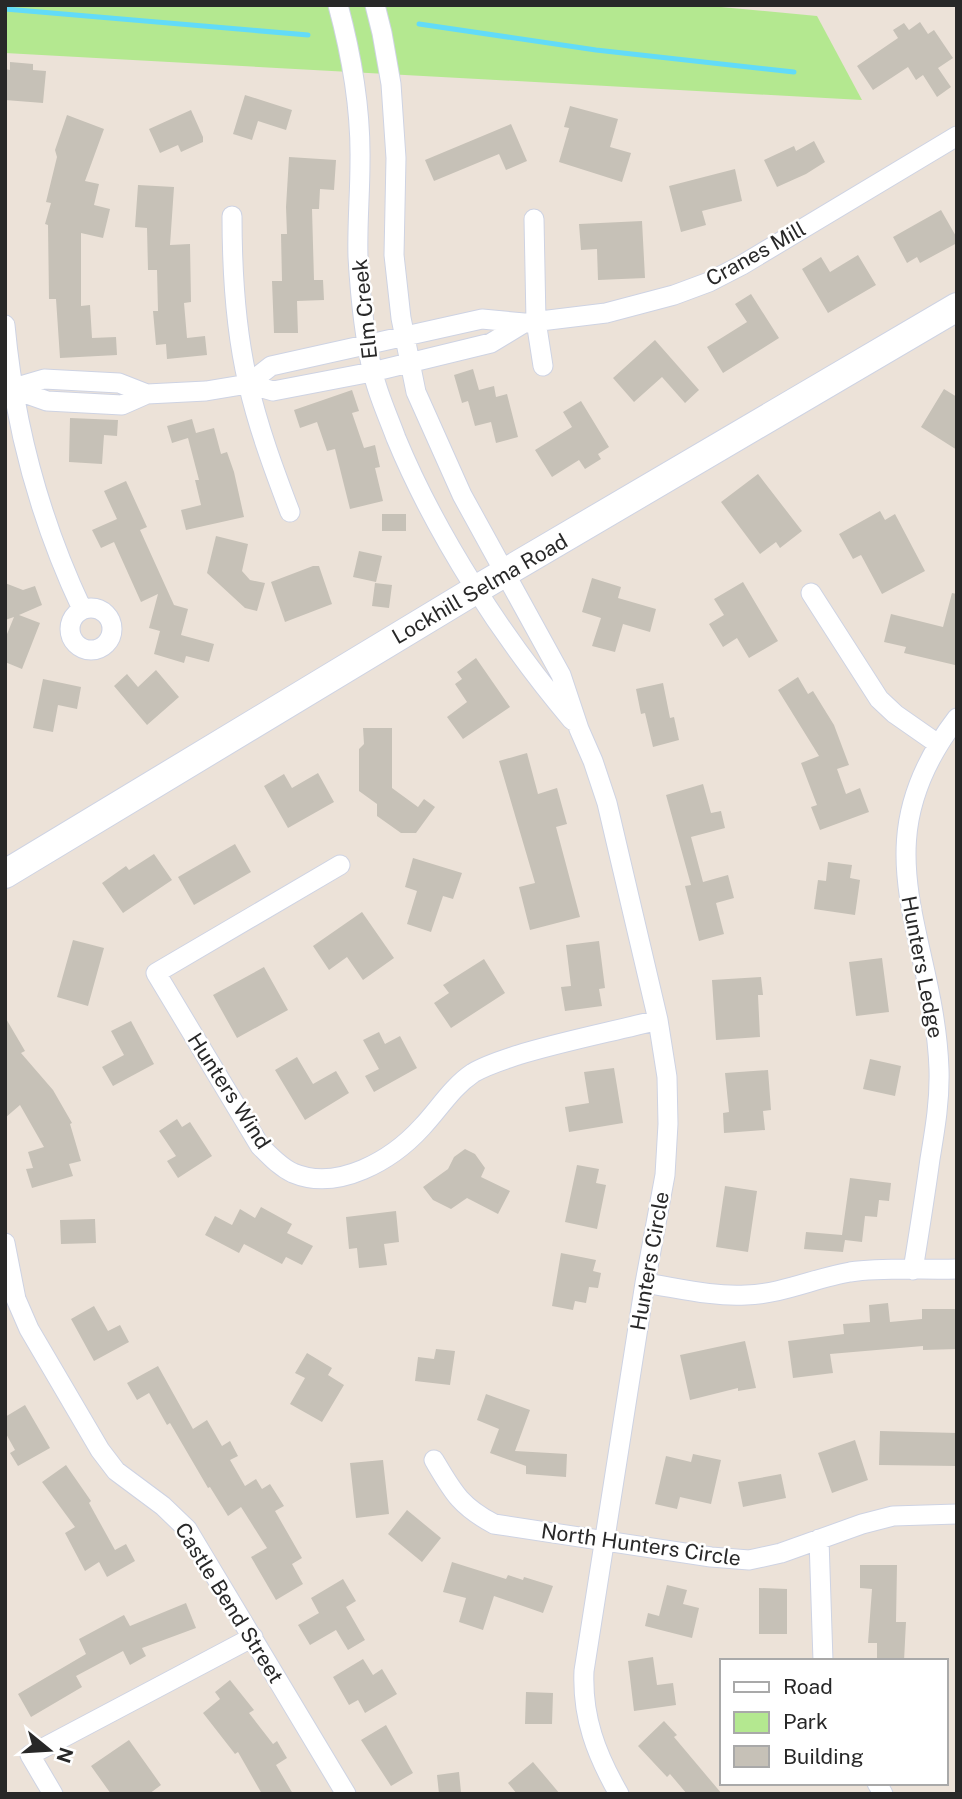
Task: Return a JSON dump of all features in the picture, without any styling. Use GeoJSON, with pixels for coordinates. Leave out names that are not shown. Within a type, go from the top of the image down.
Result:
{"type":"FeatureCollection","features":[{"type":"Feature","properties":{"kind":"main road","name":"Lockhill Selma Road"},"geometry":{"type":"LineString","coordinates":[[5,874],[477,589],[957,307]]}},
{"type":"Feature","properties":{"kind":"street","name":"Elm Creek"},"geometry":{"type":"LineString","coordinates":[[338,5],[348,41],[356,88],[360,159],[358,257],[372,372],[414,482],[477,589]]}},
{"type":"Feature","properties":{"kind":"street","name":"Elm Creek"},"geometry":{"type":"LineString","coordinates":[[375,5],[391,83],[396,158],[394,255],[409,363],[416,393],[447,466],[506,573]]}},
{"type":"Feature","properties":{"kind":"street","name":"Cranes Mill"},"geometry":{"type":"LineString","coordinates":[[248,384],[271,366],[404,335],[482,318],[530,322],[606,313],[638,306],[709,282],[957,136]]}},
{"type":"Feature","properties":{"kind":"street"},"geometry":{"type":"LineString","coordinates":[[232,216],[232,269],[237,321],[248,384],[269,457],[290,512]]}},
{"type":"Feature","properties":{"kind":"street"},"geometry":{"type":"LineString","coordinates":[[534,219],[530,322],[544,366]]}},
{"type":"Feature","properties":{"kind":"street","name":"Cranes Mill"},"geometry":{"type":"LineString","coordinates":[[248,384],[273,391],[372,372],[491,343],[530,322]]}},
{"type":"Feature","properties":{"kind":"street"},"geometry":{"type":"LineString","coordinates":[[5,325],[9,389],[34,483],[68,579],[82,609]]}},
{"type":"Feature","properties":{"kind":"street"},"geometry":{"type":"LineString","coordinates":[[9,389],[44,379],[119,383],[147,394],[206,391],[248,384]]}},
{"type":"Feature","properties":{"kind":"street","name":"Hunters Circle"},"geometry":{"type":"LineString","coordinates":[[506,573],[561,675],[607,803],[658,1020],[667,1077],[665,1175],[645,1283],[584,1671],[587,1724],[599,1758],[620,1794]]}},
{"type":"Feature","properties":{"kind":"street","name":"Hunters Circle"},"geometry":{"type":"LineString","coordinates":[[477,589],[547,691],[579,729]]}},
{"type":"Feature","properties":{"kind":"street"},"geometry":{"type":"LineString","coordinates":[[811,593],[878,699],[938,744]]}},
{"type":"Feature","properties":{"kind":"street","name":"Hunters Ledge"},"geometry":{"type":"LineString","coordinates":[[913,1270],[947,1040],[934,1013],[911,914],[905,867],[908,821],[921,776],[938,744],[957,718]]}},
{"type":"Feature","properties":{"kind":"street","name":"Hunters Wind"},"geometry":{"type":"LineString","coordinates":[[340,865],[156,973],[260,1146],[282,1167],[296,1174],[326,1179],[369,1167],[397,1150],[422,1128],[447,1097],[473,1073],[502,1060],[658,1020]]}},
{"type":"Feature","properties":{"kind":"street","name":"Castle Bend Street"},"geometry":{"type":"LineString","coordinates":[[5,1243],[16,1299],[29,1329],[100,1450],[116,1471],[163,1506],[187,1529],[346,1794]]}},
{"type":"Feature","properties":{"kind":"street"},"geometry":{"type":"LineString","coordinates":[[645,1283],[744,1296],[777,1291],[851,1272],[957,1269]]}},
{"type":"Feature","properties":{"kind":"street","name":"North Hunters Circle"},"geometry":{"type":"LineString","coordinates":[[434,1460],[454,1494],[471,1512],[494,1524],[711,1557],[749,1560],[781,1553],[862,1524],[893,1516],[957,1514]]}},
{"type":"Feature","properties":{"kind":"street"},"geometry":{"type":"LineString","coordinates":[[819,1539],[823,1659]]}},
{"type":"Feature","properties":{"kind":"street"},"geometry":{"type":"LineString","coordinates":[[53,1794],[30,1755],[253,1637]]}},
{"type":"Feature","properties":{"kind":"green space"},"geometry":{"type":"Polygon","coordinates":[[[5,5],[699,5],[817,16],[862,100],[5,53],[5,5]]]}},
{"type":"Feature","properties":{"kind":"building"},"geometry":{"type":"Polygon","coordinates":[[[920,22],[928,34],[934,30],[953,58],[938,68],[951,87],[937,97],[923,75],[916,80],[908,67],[873,90],[857,66],[898,38],[893,30],[904,23],[909,30],[920,22]]]}},
{"type":"Feature","properties":{"kind":"building"},"geometry":{"type":"Polygon","coordinates":[[[10,62],[33,64],[33,70],[46,71],[43,103],[5,100],[5,69],[10,70],[10,62]]]}},
{"type":"Feature","properties":{"kind":"building"},"geometry":{"type":"Polygon","coordinates":[[[245,95],[292,110],[286,130],[258,121],[252,140],[233,134],[245,95]]]}},
{"type":"Feature","properties":{"kind":"building"},"geometry":{"type":"Polygon","coordinates":[[[570,106],[618,119],[610,147],[631,153],[622,182],[559,162],[569,128],[564,127],[570,106]]]}},
{"type":"Feature","properties":{"kind":"building"},"geometry":{"type":"Polygon","coordinates":[[[191,110],[203,142],[181,152],[178,145],[160,153],[149,129],[191,110]]]}},
{"type":"Feature","properties":{"kind":"building"},"geometry":{"type":"Polygon","coordinates":[[[67,115],[104,129],[85,181],[99,184],[94,205],[110,209],[103,238],[81,233],[81,306],[90,305],[92,338],[116,337],[117,355],[60,358],[56,299],[49,299],[48,225],[45,224],[51,203],[46,202],[57,157],[55,150],[67,115]]]}},
{"type":"Feature","properties":{"kind":"building"},"geometry":{"type":"Polygon","coordinates":[[[511,124],[527,161],[506,170],[499,154],[434,181],[425,160],[511,124]]]}},
{"type":"Feature","properties":{"kind":"building"},"geometry":{"type":"Polygon","coordinates":[[[814,141],[825,162],[777,187],[764,160],[794,146],[796,151],[814,141]]]}},
{"type":"Feature","properties":{"kind":"building"},"geometry":{"type":"Polygon","coordinates":[[[289,157],[336,160],[334,190],[320,189],[319,209],[312,209],[314,280],[323,280],[324,300],[297,301],[298,333],[274,333],[272,281],[282,281],[281,234],[287,234],[289,157]]]}},
{"type":"Feature","properties":{"kind":"building"},"geometry":{"type":"Polygon","coordinates":[[[735,169],[742,201],[702,211],[706,225],[681,232],[669,186],[735,169]]]}},
{"type":"Feature","properties":{"kind":"building"},"geometry":{"type":"Polygon","coordinates":[[[138,185],[174,187],[170,245],[190,244],[191,302],[184,303],[187,338],[205,336],[207,355],[167,359],[166,344],[156,345],[153,311],[158,311],[157,270],[148,270],[147,228],[135,227],[138,185]]]}},
{"type":"Feature","properties":{"kind":"building"},"geometry":{"type":"Polygon","coordinates":[[[941,210],[957,238],[957,243],[920,263],[917,257],[907,263],[893,237],[941,210]]]}},
{"type":"Feature","properties":{"kind":"building"},"geometry":{"type":"Polygon","coordinates":[[[642,221],[645,278],[598,280],[597,249],[581,250],[579,224],[642,221]]]}},
{"type":"Feature","properties":{"kind":"building"},"geometry":{"type":"Polygon","coordinates":[[[858,255],[876,285],[828,313],[802,269],[821,257],[830,272],[858,255]]]}},
{"type":"Feature","properties":{"kind":"building"},"geometry":{"type":"Polygon","coordinates":[[[751,294],[779,338],[723,373],[707,347],[747,322],[735,304],[751,294]]]}},
{"type":"Feature","properties":{"kind":"building"},"geometry":{"type":"Polygon","coordinates":[[[655,340],[699,390],[685,403],[662,377],[634,402],[613,378],[655,340]]]}},
{"type":"Feature","properties":{"kind":"building"},"geometry":{"type":"Polygon","coordinates":[[[473,369],[479,390],[494,386],[496,397],[507,394],[518,437],[496,443],[491,422],[475,426],[468,401],[462,403],[454,375],[473,369]]]}},
{"type":"Feature","properties":{"kind":"building"},"geometry":{"type":"Polygon","coordinates":[[[944,389],[957,397],[957,450],[921,427],[944,389]]]}},
{"type":"Feature","properties":{"kind":"building"},"geometry":{"type":"Polygon","coordinates":[[[352,390],[359,411],[352,413],[364,448],[375,445],[380,467],[375,468],[383,501],[350,509],[335,449],[327,451],[317,422],[300,428],[294,410],[352,390]]]}},
{"type":"Feature","properties":{"kind":"building"},"geometry":{"type":"Polygon","coordinates":[[[581,401],[609,447],[598,454],[601,459],[585,469],[579,460],[552,477],[535,450],[572,427],[563,412],[581,401]]]}},
{"type":"Feature","properties":{"kind":"building"},"geometry":{"type":"Polygon","coordinates":[[[70,418],[118,420],[117,436],[104,435],[102,464],[69,462],[70,418]]]}},
{"type":"Feature","properties":{"kind":"building"},"geometry":{"type":"Polygon","coordinates":[[[192,419],[196,433],[214,428],[221,454],[227,452],[244,517],[186,530],[181,510],[201,505],[195,480],[199,480],[188,438],[172,443],[167,426],[192,419]]]}},
{"type":"Feature","properties":{"kind":"building"},"geometry":{"type":"Polygon","coordinates":[[[758,474],[802,531],[780,548],[776,542],[760,554],[721,502],[758,474]]]}},
{"type":"Feature","properties":{"kind":"building"},"geometry":{"type":"Polygon","coordinates":[[[126,481],[147,527],[140,530],[174,605],[188,609],[181,635],[214,644],[209,662],[186,656],[184,663],[154,654],[160,631],[149,628],[158,594],[141,602],[114,542],[101,548],[92,530],[117,519],[104,491],[126,481]]]}},
{"type":"Feature","properties":{"kind":"building"},"geometry":{"type":"Polygon","coordinates":[[[880,511],[885,520],[895,514],[925,571],[882,594],[861,555],[853,559],[839,534],[880,511]]]}},
{"type":"Feature","properties":{"kind":"building"},"geometry":{"type":"Polygon","coordinates":[[[382,514],[406,514],[406,531],[382,531],[382,514]]]}},
{"type":"Feature","properties":{"kind":"building"},"geometry":{"type":"Polygon","coordinates":[[[216,536],[248,544],[242,571],[250,580],[265,583],[257,611],[245,608],[207,573],[216,536]]]}},
{"type":"Feature","properties":{"kind":"building"},"geometry":{"type":"Polygon","coordinates":[[[359,551],[382,556],[376,582],[353,577],[359,551]]]}},
{"type":"Feature","properties":{"kind":"building"},"geometry":{"type":"Polygon","coordinates":[[[319,566],[332,604],[285,622],[271,582],[319,566]]]}},
{"type":"Feature","properties":{"kind":"building"},"geometry":{"type":"Polygon","coordinates":[[[592,578],[621,587],[618,598],[656,609],[650,632],[623,624],[615,652],[592,646],[601,618],[582,612],[592,578]]]}},
{"type":"Feature","properties":{"kind":"building"},"geometry":{"type":"Polygon","coordinates":[[[743,582],[778,641],[749,658],[737,638],[723,647],[709,624],[724,615],[714,599],[743,582]]]}},
{"type":"Feature","properties":{"kind":"building"},"geometry":{"type":"Polygon","coordinates":[[[5,583],[23,590],[35,586],[42,605],[19,615],[40,623],[22,669],[5,662],[5,639],[14,617],[5,620],[5,583]]]}},
{"type":"Feature","properties":{"kind":"building"},"geometry":{"type":"Polygon","coordinates":[[[375,583],[392,585],[389,608],[372,606],[375,583]]]}},
{"type":"Feature","properties":{"kind":"building"},"geometry":{"type":"Polygon","coordinates":[[[952,593],[957,594],[955,665],[904,653],[906,647],[884,642],[891,614],[943,627],[952,593]]]}},
{"type":"Feature","properties":{"kind":"building"},"geometry":{"type":"Polygon","coordinates":[[[476,658],[510,707],[463,739],[447,717],[467,702],[455,684],[462,679],[457,672],[476,658]]]}},
{"type":"Feature","properties":{"kind":"building"},"geometry":{"type":"Polygon","coordinates":[[[156,670],[179,697],[147,725],[114,686],[127,674],[138,687],[156,670]]]}},
{"type":"Feature","properties":{"kind":"building"},"geometry":{"type":"Polygon","coordinates":[[[798,677],[808,694],[813,691],[834,725],[849,765],[837,769],[846,794],[860,788],[869,812],[820,830],[811,807],[817,805],[801,763],[819,756],[778,690],[798,677]]]}},
{"type":"Feature","properties":{"kind":"building"},"geometry":{"type":"Polygon","coordinates":[[[43,679],[81,687],[77,709],[58,705],[53,732],[33,728],[43,679]]]}},
{"type":"Feature","properties":{"kind":"building"},"geometry":{"type":"Polygon","coordinates":[[[663,683],[670,718],[674,717],[679,740],[653,747],[645,713],[641,714],[636,689],[663,683]]]}},
{"type":"Feature","properties":{"kind":"building"},"geometry":{"type":"Polygon","coordinates":[[[363,728],[392,728],[392,788],[418,807],[424,799],[435,807],[416,833],[401,833],[377,816],[377,804],[359,791],[359,749],[364,744],[363,728]]]}},
{"type":"Feature","properties":{"kind":"building"},"geometry":{"type":"Polygon","coordinates":[[[527,753],[538,794],[557,788],[567,824],[556,827],[580,917],[530,930],[519,887],[535,883],[499,761],[527,753]]]}},
{"type":"Feature","properties":{"kind":"building"},"geometry":{"type":"Polygon","coordinates":[[[318,773],[334,802],[288,828],[264,786],[284,774],[292,788],[318,773]]]}},
{"type":"Feature","properties":{"kind":"building"},"geometry":{"type":"Polygon","coordinates":[[[703,784],[711,813],[721,811],[725,828],[691,837],[703,882],[728,875],[734,898],[716,903],[724,934],[699,941],[685,886],[691,885],[666,795],[703,784]]]}},
{"type":"Feature","properties":{"kind":"building"},"geometry":{"type":"Polygon","coordinates":[[[235,844],[251,872],[194,905],[178,877],[235,844]]]}},
{"type":"Feature","properties":{"kind":"building"},"geometry":{"type":"Polygon","coordinates":[[[154,854],[172,880],[123,913],[102,883],[126,866],[129,870],[154,854]]]}},
{"type":"Feature","properties":{"kind":"building"},"geometry":{"type":"Polygon","coordinates":[[[413,858],[462,873],[453,899],[443,896],[431,932],[407,924],[417,891],[405,887],[413,858]]]}},
{"type":"Feature","properties":{"kind":"building"},"geometry":{"type":"Polygon","coordinates":[[[828,862],[852,865],[850,878],[860,880],[855,915],[814,909],[818,880],[826,881],[828,862]]]}},
{"type":"Feature","properties":{"kind":"building"},"geometry":{"type":"Polygon","coordinates":[[[362,912],[394,958],[363,980],[347,957],[329,970],[313,946],[362,912]]]}},
{"type":"Feature","properties":{"kind":"building"},"geometry":{"type":"Polygon","coordinates":[[[73,940],[104,948],[88,1006],[57,997],[73,940]]]}},
{"type":"Feature","properties":{"kind":"building"},"geometry":{"type":"Polygon","coordinates":[[[599,941],[605,988],[599,989],[602,1006],[565,1011],[561,987],[571,986],[566,945],[599,941]]]}},
{"type":"Feature","properties":{"kind":"building"},"geometry":{"type":"Polygon","coordinates":[[[882,958],[889,1012],[856,1016],[849,962],[882,958]]]}},
{"type":"Feature","properties":{"kind":"building"},"geometry":{"type":"Polygon","coordinates":[[[484,959],[505,993],[451,1028],[434,1003],[449,993],[443,985],[484,959]]]}},
{"type":"Feature","properties":{"kind":"building"},"geometry":{"type":"Polygon","coordinates":[[[264,967],[288,1010],[237,1038],[213,995],[264,967]]]}},
{"type":"Feature","properties":{"kind":"building"},"geometry":{"type":"Polygon","coordinates":[[[761,977],[763,995],[758,995],[760,1037],[716,1040],[712,980],[761,977]]]}},
{"type":"Feature","properties":{"kind":"building"},"geometry":{"type":"Polygon","coordinates":[[[5,1017],[25,1051],[21,1053],[53,1090],[72,1123],[70,1124],[81,1161],[69,1164],[73,1176],[32,1188],[26,1169],[33,1168],[28,1152],[44,1147],[20,1105],[5,1118],[5,1017]]]}},
{"type":"Feature","properties":{"kind":"building"},"geometry":{"type":"Polygon","coordinates":[[[131,1021],[154,1064],[113,1086],[102,1067],[124,1055],[111,1031],[131,1021]]]}},
{"type":"Feature","properties":{"kind":"building"},"geometry":{"type":"Polygon","coordinates":[[[379,1032],[385,1044],[400,1036],[417,1068],[374,1092],[365,1076],[379,1069],[363,1040],[379,1032]]]}},
{"type":"Feature","properties":{"kind":"building"},"geometry":{"type":"Polygon","coordinates":[[[297,1057],[313,1084],[336,1071],[349,1093],[305,1120],[275,1070],[297,1057]]]}},
{"type":"Feature","properties":{"kind":"building"},"geometry":{"type":"Polygon","coordinates":[[[870,1059],[901,1066],[895,1096],[863,1089],[870,1059]]]}},
{"type":"Feature","properties":{"kind":"building"},"geometry":{"type":"Polygon","coordinates":[[[614,1068],[623,1123],[569,1132],[565,1107],[589,1103],[584,1072],[614,1068]]]}},
{"type":"Feature","properties":{"kind":"building"},"geometry":{"type":"Polygon","coordinates":[[[768,1070],[771,1110],[763,1111],[765,1130],[724,1133],[723,1113],[729,1112],[725,1073],[768,1070]]]}},
{"type":"Feature","properties":{"kind":"building"},"geometry":{"type":"Polygon","coordinates":[[[177,1119],[182,1127],[190,1122],[212,1156],[178,1178],[167,1161],[176,1156],[159,1131],[177,1119]]]}},
{"type":"Feature","properties":{"kind":"building"},"geometry":{"type":"Polygon","coordinates":[[[465,1149],[475,1154],[485,1168],[481,1177],[510,1191],[498,1214],[467,1198],[451,1209],[433,1200],[423,1187],[448,1169],[454,1157],[465,1149]]]}},
{"type":"Feature","properties":{"kind":"building"},"geometry":{"type":"Polygon","coordinates":[[[577,1165],[599,1169],[596,1183],[606,1185],[597,1229],[565,1222],[577,1165]]]}},
{"type":"Feature","properties":{"kind":"building"},"geometry":{"type":"Polygon","coordinates":[[[850,1178],[891,1183],[889,1201],[879,1200],[877,1217],[865,1216],[862,1242],[845,1240],[843,1252],[804,1249],[806,1232],[842,1235],[850,1178]]]}},
{"type":"Feature","properties":{"kind":"building"},"geometry":{"type":"Polygon","coordinates":[[[725,1186],[757,1191],[748,1252],[716,1247],[725,1186]]]}},
{"type":"Feature","properties":{"kind":"building"},"geometry":{"type":"Polygon","coordinates":[[[261,1207],[292,1224],[287,1233],[313,1246],[302,1265],[286,1257],[282,1264],[244,1244],[239,1253],[205,1235],[215,1216],[232,1225],[240,1209],[255,1218],[261,1207]]]}},
{"type":"Feature","properties":{"kind":"building"},"geometry":{"type":"Polygon","coordinates":[[[396,1211],[399,1242],[384,1244],[387,1265],[359,1268],[357,1248],[349,1249],[346,1217],[396,1211]]]}},
{"type":"Feature","properties":{"kind":"building"},"geometry":{"type":"Polygon","coordinates":[[[95,1219],[96,1243],[61,1244],[60,1220],[95,1219]]]}},
{"type":"Feature","properties":{"kind":"building"},"geometry":{"type":"Polygon","coordinates":[[[561,1253],[596,1260],[593,1271],[601,1273],[598,1288],[589,1287],[586,1303],[575,1301],[573,1310],[552,1306],[561,1253]]]}},
{"type":"Feature","properties":{"kind":"building"},"geometry":{"type":"Polygon","coordinates":[[[888,1303],[890,1322],[922,1319],[922,1309],[957,1309],[957,1349],[923,1350],[923,1346],[830,1354],[833,1373],[793,1378],[788,1341],[844,1334],[843,1324],[870,1322],[869,1305],[888,1303]]]}},
{"type":"Feature","properties":{"kind":"building"},"geometry":{"type":"Polygon","coordinates":[[[94,1306],[108,1331],[120,1325],[129,1342],[94,1361],[71,1319],[94,1306]]]}},
{"type":"Feature","properties":{"kind":"building"},"geometry":{"type":"Polygon","coordinates":[[[745,1341],[756,1388],[738,1391],[738,1388],[690,1400],[680,1355],[745,1341]]]}},
{"type":"Feature","properties":{"kind":"building"},"geometry":{"type":"Polygon","coordinates":[[[436,1349],[455,1351],[450,1385],[415,1381],[418,1357],[434,1359],[436,1349]]]}},
{"type":"Feature","properties":{"kind":"building"},"geometry":{"type":"Polygon","coordinates":[[[307,1353],[332,1368],[328,1375],[344,1385],[322,1422],[290,1404],[305,1378],[295,1373],[307,1353]]]}},
{"type":"Feature","properties":{"kind":"building"},"geometry":{"type":"Polygon","coordinates":[[[158,1366],[193,1429],[207,1420],[222,1446],[230,1441],[238,1456],[230,1460],[245,1486],[256,1479],[262,1489],[270,1484],[284,1506],[275,1511],[302,1558],[292,1564],[303,1584],[276,1600],[251,1557],[267,1548],[241,1507],[228,1516],[210,1487],[208,1488],[170,1423],[167,1425],[149,1393],[137,1400],[127,1383],[158,1366]]]}},
{"type":"Feature","properties":{"kind":"building"},"geometry":{"type":"Polygon","coordinates":[[[486,1394],[530,1410],[515,1451],[567,1454],[566,1477],[526,1474],[526,1466],[490,1453],[499,1429],[477,1420],[486,1394]]]}},
{"type":"Feature","properties":{"kind":"building"},"geometry":{"type":"Polygon","coordinates":[[[25,1405],[50,1448],[18,1466],[10,1453],[15,1450],[5,1432],[5,1417],[25,1405]]]}},
{"type":"Feature","properties":{"kind":"building"},"geometry":{"type":"Polygon","coordinates":[[[880,1431],[957,1433],[957,1466],[879,1465],[880,1431]]]}},
{"type":"Feature","properties":{"kind":"building"},"geometry":{"type":"Polygon","coordinates":[[[855,1440],[868,1480],[832,1493],[818,1453],[855,1440]]]}},
{"type":"Feature","properties":{"kind":"building"},"geometry":{"type":"Polygon","coordinates":[[[693,1454],[721,1460],[711,1504],[680,1497],[677,1509],[655,1504],[666,1456],[691,1462],[693,1454]]]}},
{"type":"Feature","properties":{"kind":"building"},"geometry":{"type":"Polygon","coordinates":[[[383,1460],[389,1514],[356,1518],[350,1463],[383,1460]]]}},
{"type":"Feature","properties":{"kind":"building"},"geometry":{"type":"Polygon","coordinates":[[[66,1465],[91,1501],[89,1503],[115,1550],[126,1544],[135,1561],[107,1577],[99,1562],[85,1571],[65,1533],[75,1527],[42,1482],[66,1465]]]}},
{"type":"Feature","properties":{"kind":"building"},"geometry":{"type":"Polygon","coordinates":[[[781,1474],[786,1498],[743,1507],[738,1482],[781,1474]]]}},
{"type":"Feature","properties":{"kind":"building"},"geometry":{"type":"Polygon","coordinates":[[[407,1510],[441,1538],[422,1562],[388,1534],[407,1510]]]}},
{"type":"Feature","properties":{"kind":"building"},"geometry":{"type":"Polygon","coordinates":[[[452,1562],[506,1579],[508,1575],[523,1580],[524,1577],[553,1586],[543,1613],[494,1596],[483,1630],[459,1622],[466,1598],[443,1592],[452,1562]]]}},
{"type":"Feature","properties":{"kind":"building"},"geometry":{"type":"Polygon","coordinates":[[[860,1565],[897,1565],[896,1622],[906,1622],[904,1659],[877,1659],[877,1643],[868,1643],[872,1589],[860,1588],[860,1565]]]}},
{"type":"Feature","properties":{"kind":"building"},"geometry":{"type":"Polygon","coordinates":[[[343,1579],[356,1601],[346,1607],[365,1640],[348,1650],[336,1630],[310,1645],[298,1625],[319,1613],[311,1598],[343,1579]]]}},
{"type":"Feature","properties":{"kind":"building"},"geometry":{"type":"Polygon","coordinates":[[[667,1585],[687,1590],[683,1604],[699,1608],[692,1638],[645,1626],[648,1613],[659,1616],[667,1585]]]}},
{"type":"Feature","properties":{"kind":"building"},"geometry":{"type":"Polygon","coordinates":[[[759,1588],[787,1589],[787,1634],[759,1634],[759,1588]]]}},
{"type":"Feature","properties":{"kind":"building"},"geometry":{"type":"Polygon","coordinates":[[[186,1603],[196,1628],[142,1648],[146,1656],[130,1665],[123,1651],[76,1676],[82,1687],[31,1717],[18,1694],[86,1654],[79,1639],[124,1615],[130,1626],[186,1603]]]}},
{"type":"Feature","properties":{"kind":"building"},"geometry":{"type":"Polygon","coordinates":[[[653,1657],[657,1685],[673,1683],[676,1705],[634,1711],[628,1661],[653,1657]]]}},
{"type":"Feature","properties":{"kind":"building"},"geometry":{"type":"Polygon","coordinates":[[[363,1659],[373,1675],[382,1669],[397,1694],[365,1713],[358,1700],[349,1705],[333,1677],[363,1659]]]}},
{"type":"Feature","properties":{"kind":"building"},"geometry":{"type":"Polygon","coordinates":[[[230,1680],[254,1710],[249,1713],[273,1744],[277,1741],[287,1758],[276,1765],[293,1794],[262,1794],[238,1752],[235,1754],[203,1713],[220,1699],[215,1692],[230,1680]]]}},
{"type":"Feature","properties":{"kind":"building"},"geometry":{"type":"Polygon","coordinates":[[[526,1692],[553,1693],[552,1724],[525,1724],[526,1692]]]}},
{"type":"Feature","properties":{"kind":"building"},"geometry":{"type":"Polygon","coordinates":[[[664,1721],[677,1735],[674,1737],[722,1794],[687,1794],[670,1774],[667,1777],[638,1746],[664,1721]]]}},
{"type":"Feature","properties":{"kind":"building"},"geometry":{"type":"Polygon","coordinates":[[[386,1725],[413,1773],[391,1786],[361,1740],[386,1725]]]}},
{"type":"Feature","properties":{"kind":"building"},"geometry":{"type":"Polygon","coordinates":[[[129,1740],[161,1785],[149,1794],[111,1794],[91,1766],[129,1740]]]}},
{"type":"Feature","properties":{"kind":"building"},"geometry":{"type":"Polygon","coordinates":[[[533,1762],[560,1794],[517,1794],[508,1783],[533,1762]]]}},
{"type":"Feature","properties":{"kind":"building"},"geometry":{"type":"Polygon","coordinates":[[[459,1772],[461,1792],[439,1794],[437,1775],[459,1772]]]}},
{"type":"Feature","properties":{"kind":"waterway"},"geometry":{"type":"LineString","coordinates":[[5,9],[308,35]]}},
{"type":"Feature","properties":{"kind":"waterway"},"geometry":{"type":"LineString","coordinates":[[419,24],[596,50],[794,72]]}}]}
